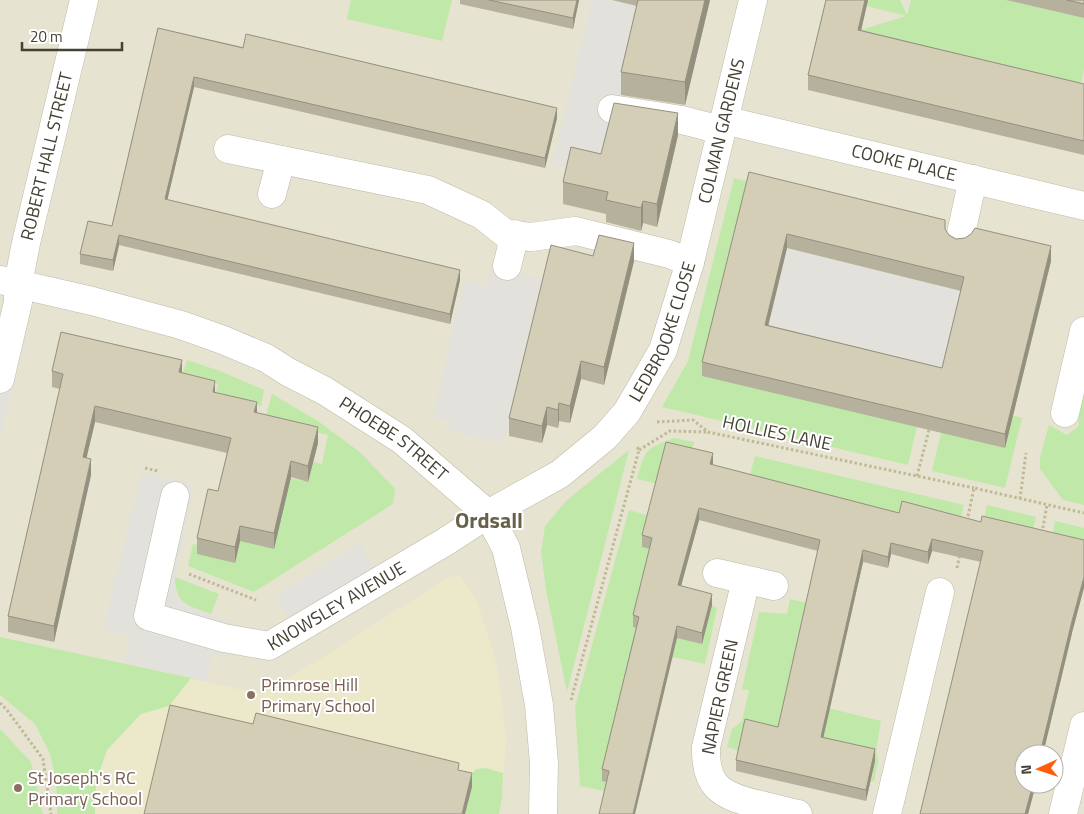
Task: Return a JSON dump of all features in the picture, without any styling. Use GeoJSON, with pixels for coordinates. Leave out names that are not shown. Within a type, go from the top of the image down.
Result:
{"type":"FeatureCollection","features":[{"type":"Feature","properties":{"kind":"street","name":"ROBERT HALL STREET"},"geometry":{"type":"LineString","coordinates":[[0,379],[17,307],[9,282],[28,234],[84,0]]}},
{"type":"Feature","properties":{"kind":"street","name":"COLMAN GARDENS"},"geometry":{"type":"LineString","coordinates":[[690,262],[753,0]]}},
{"type":"Feature","properties":{"kind":"street","name":"COOKE PLACE"},"geometry":{"type":"LineString","coordinates":[[612,109],[722,125],[973,179],[1084,206]]}},
{"type":"Feature","properties":{"kind":"street","name":"LEDBROOKE CLOSE"},"geometry":{"type":"LineString","coordinates":[[228,149],[428,190],[482,215],[506,234],[531,237],[576,231],[669,254],[690,262],[663,350],[638,417],[605,437],[560,474],[488,514]]}},
{"type":"Feature","properties":{"kind":"street"},"geometry":{"type":"LineString","coordinates":[[272,194],[281,160]]}},
{"type":"Feature","properties":{"kind":"street"},"geometry":{"type":"LineString","coordinates":[[960,238],[973,179]]}},
{"type":"Feature","properties":{"kind":"street"},"geometry":{"type":"LineString","coordinates":[[507,266],[515,234]]}},
{"type":"Feature","properties":{"kind":"street","name":"PHOEBE STREET"},"geometry":{"type":"LineString","coordinates":[[9,282],[92,300],[180,326],[223,340],[266,358],[288,372],[326,391],[402,440],[488,514],[506,548],[525,626],[539,705],[544,763],[543,814]]}},
{"type":"Feature","properties":{"kind":"street"},"geometry":{"type":"LineString","coordinates":[[1065,413],[1084,331]]}},
{"type":"Feature","properties":{"kind":"street","name":"KNOWSLEY AVENUE"},"geometry":{"type":"LineString","coordinates":[[175,496],[148,616],[224,638],[269,646],[445,542],[488,514]]}},
{"type":"Feature","properties":{"kind":"street"},"geometry":{"type":"LineString","coordinates":[[717,573],[774,586]]}},
{"type":"Feature","properties":{"kind":"street","name":"NAPIER GREEN"},"geometry":{"type":"LineString","coordinates":[[746,580],[706,747],[706,764],[709,775],[716,786],[734,798],[798,814]]}},
{"type":"Feature","properties":{"kind":"street"},"geometry":{"type":"LineString","coordinates":[[887,814],[912,672],[940,592]]}},
{"type":"Feature","properties":{"kind":"street"},"geometry":{"type":"LineString","coordinates":[[1063,814],[1084,726]]}},
{"type":"Feature","properties":{"kind":"path","name":"HOLLIES LANE"},"geometry":{"type":"LineString","coordinates":[[638,417],[693,420],[708,432],[1084,513]]}},
{"type":"Feature","properties":{"kind":"path"},"geometry":{"type":"LineString","coordinates":[[638,417],[624,431],[639,450]]}},
{"type":"Feature","properties":{"kind":"path"},"geometry":{"type":"LineString","coordinates":[[917,476],[929,430]]}},
{"type":"Feature","properties":{"kind":"path"},"geometry":{"type":"LineString","coordinates":[[567,708],[571,700],[639,450],[670,431],[708,432]]}},
{"type":"Feature","properties":{"kind":"path"},"geometry":{"type":"LineString","coordinates":[[1020,499],[1026,453]]}},
{"type":"Feature","properties":{"kind":"path"},"geometry":{"type":"LineString","coordinates":[[966,525],[974,488]]}},
{"type":"Feature","properties":{"kind":"path"},"geometry":{"type":"LineString","coordinates":[[1041,541],[1047,505]]}},
{"type":"Feature","properties":{"kind":"path"},"geometry":{"type":"LineString","coordinates":[[956,570],[960,552]]}},
{"type":"Feature","properties":{"kind":"path"},"geometry":{"type":"LineString","coordinates":[[0,703],[43,759],[51,814]]}},
{"type":"Feature","properties":{"kind":"shaded area"},"geometry":{"type":"Polygon","coordinates":[[[0,0],[1084,0],[1084,814],[0,814],[0,0]]]}},
{"type":"Feature","properties":{"kind":"shaded area"},"geometry":{"type":"Polygon","coordinates":[[[592,0],[612,0],[642,7],[601,176],[552,164],[592,0]]]}},
{"type":"Feature","properties":{"kind":"shaded area"},"geometry":{"type":"Polygon","coordinates":[[[787,248],[944,287],[967,280],[949,384],[765,339],[787,248]]]}},
{"type":"Feature","properties":{"kind":"shaded area"},"geometry":{"type":"Polygon","coordinates":[[[492,266],[544,279],[504,443],[449,431],[451,422],[433,418],[464,280],[487,285],[492,266]]]}},
{"type":"Feature","properties":{"kind":"shaded area"},"geometry":{"type":"Polygon","coordinates":[[[0,328],[24,333],[0,440],[0,328]]]}},
{"type":"Feature","properties":{"kind":"shaded area"},"geometry":{"type":"Polygon","coordinates":[[[142,472],[194,485],[175,577],[177,596],[188,606],[236,624],[222,655],[213,654],[207,681],[124,663],[130,636],[103,629],[142,472]]]}},
{"type":"Feature","properties":{"kind":"shaded area"},"geometry":{"type":"Polygon","coordinates":[[[360,543],[375,568],[290,621],[274,596],[360,543]]]}},
{"type":"Feature","properties":{"kind":"shaded area","name":"Primrose Hill Primary School"},"geometry":{"type":"Polygon","coordinates":[[[461,576],[478,604],[497,665],[506,736],[502,798],[499,814],[57,814],[56,781],[50,754],[35,724],[0,695],[0,637],[261,694],[324,657],[448,577],[461,576]]]}},
{"type":"Feature","properties":{"kind":"green space"},"geometry":{"type":"Polygon","coordinates":[[[351,0],[452,0],[442,41],[347,19],[351,0]]]}},
{"type":"Feature","properties":{"kind":"green space"},"geometry":{"type":"Polygon","coordinates":[[[868,0],[900,0],[907,15],[911,0],[1007,0],[1084,18],[1084,69],[1078,96],[858,44],[861,30],[906,16],[867,6],[868,0]]]}},
{"type":"Feature","properties":{"kind":"green space"},"geometry":{"type":"Polygon","coordinates":[[[734,178],[750,182],[703,376],[917,426],[908,465],[662,407],[688,361],[734,178]]]}},
{"type":"Feature","properties":{"kind":"green space"},"geometry":{"type":"Polygon","coordinates":[[[187,360],[220,371],[264,390],[261,406],[215,396],[218,384],[182,376],[187,360]]]}},
{"type":"Feature","properties":{"kind":"green space"},"geometry":{"type":"Polygon","coordinates":[[[1084,390],[1084,505],[1063,500],[1040,469],[1040,457],[1049,425],[1067,435],[1079,426],[1078,413],[1084,390]]]}},
{"type":"Feature","properties":{"kind":"green space"},"geometry":{"type":"Polygon","coordinates":[[[272,394],[318,421],[361,453],[395,489],[393,504],[254,592],[188,566],[193,544],[199,545],[197,554],[240,541],[290,478],[308,482],[313,462],[322,464],[328,435],[301,429],[262,430],[272,394]]]}},
{"type":"Feature","properties":{"kind":"green space"},"geometry":{"type":"Polygon","coordinates":[[[1008,414],[1022,418],[1005,488],[932,471],[941,433],[1008,414]]]}},
{"type":"Feature","properties":{"kind":"green space"},"geometry":{"type":"Polygon","coordinates":[[[674,438],[694,442],[690,459],[658,484],[637,479],[642,461],[648,451],[674,438]]]}},
{"type":"Feature","properties":{"kind":"green space"},"geometry":{"type":"Polygon","coordinates":[[[629,450],[567,692],[546,590],[541,552],[545,526],[567,500],[629,450]]]}},
{"type":"Feature","properties":{"kind":"green space"},"geometry":{"type":"Polygon","coordinates":[[[755,456],[964,505],[953,550],[899,525],[747,486],[755,456]]]}},
{"type":"Feature","properties":{"kind":"green space"},"geometry":{"type":"Polygon","coordinates":[[[987,505],[1036,517],[1031,539],[982,527],[987,505]]]}},
{"type":"Feature","properties":{"kind":"green space"},"geometry":{"type":"Polygon","coordinates":[[[629,510],[650,516],[665,553],[633,627],[712,605],[717,608],[705,664],[673,657],[671,663],[633,654],[603,781],[641,790],[638,798],[580,786],[575,707],[629,510]]]}},
{"type":"Feature","properties":{"kind":"green space"},"geometry":{"type":"Polygon","coordinates":[[[1055,521],[1084,528],[1084,551],[1051,543],[1055,521]]]}},
{"type":"Feature","properties":{"kind":"green space"},"geometry":{"type":"Polygon","coordinates":[[[175,577],[219,594],[211,614],[185,603],[178,593],[175,577]]]}},
{"type":"Feature","properties":{"kind":"green space"},"geometry":{"type":"Polygon","coordinates":[[[790,599],[808,603],[787,698],[881,721],[876,750],[878,762],[874,782],[871,781],[875,761],[740,751],[727,747],[732,729],[742,721],[749,690],[742,689],[759,612],[787,614],[790,599]]]}},
{"type":"Feature","properties":{"kind":"green space"},"geometry":{"type":"Polygon","coordinates":[[[0,637],[191,678],[169,706],[141,714],[107,750],[96,782],[95,814],[57,814],[56,781],[50,754],[35,724],[0,695],[0,637]]]}},
{"type":"Feature","properties":{"kind":"green space","name":"St Joseph's RC Primary School"},"geometry":{"type":"Polygon","coordinates":[[[0,729],[31,762],[43,814],[0,814],[0,729]]]}},
{"type":"Feature","properties":{"kind":"green space"},"geometry":{"type":"Polygon","coordinates":[[[486,768],[503,773],[499,814],[465,814],[471,788],[469,777],[476,769],[486,768]]]}},
{"type":"Feature","properties":{"kind":"building"},"geometry":{"type":"Polygon","coordinates":[[[489,0],[577,0],[573,18],[489,0]]]}},
{"type":"Feature","properties":{"kind":"building"},"geometry":{"type":"Polygon","coordinates":[[[638,0],[705,0],[685,82],[621,72],[638,0]]]}},
{"type":"Feature","properties":{"kind":"building"},"geometry":{"type":"Polygon","coordinates":[[[826,0],[865,0],[858,30],[1084,84],[1084,141],[808,75],[826,0]]]}},
{"type":"Feature","properties":{"kind":"building"},"geometry":{"type":"Polygon","coordinates":[[[1067,0],[1084,0],[1084,4],[1067,0]]]}},
{"type":"Feature","properties":{"kind":"building"},"geometry":{"type":"Polygon","coordinates":[[[158,28],[243,48],[246,34],[557,108],[545,158],[194,77],[165,199],[460,270],[450,314],[119,235],[113,260],[80,254],[88,221],[112,226],[158,28]]]}},
{"type":"Feature","properties":{"kind":"building"},"geometry":{"type":"Polygon","coordinates":[[[614,103],[678,113],[657,204],[643,201],[641,208],[606,200],[608,192],[563,182],[571,147],[601,154],[614,103]]]}},
{"type":"Feature","properties":{"kind":"building"},"geometry":{"type":"Polygon","coordinates":[[[749,172],[945,220],[945,229],[949,235],[956,239],[965,238],[975,228],[1051,246],[1005,434],[702,362],[749,172]],[[787,234],[765,325],[942,368],[964,277],[787,234]]]}},
{"type":"Feature","properties":{"kind":"building"},"geometry":{"type":"Polygon","coordinates":[[[599,235],[634,243],[604,367],[581,361],[570,406],[559,403],[558,410],[547,407],[542,426],[509,418],[551,245],[593,256],[599,235]]]}},
{"type":"Feature","properties":{"kind":"building"},"geometry":{"type":"Polygon","coordinates":[[[61,332],[182,360],[179,372],[215,381],[213,392],[257,402],[254,412],[318,427],[308,466],[291,461],[274,533],[240,526],[235,547],[197,538],[208,489],[218,491],[231,438],[95,406],[83,457],[91,459],[54,626],[8,616],[63,374],[52,371],[61,332]]]}},
{"type":"Feature","properties":{"kind":"building"},"geometry":{"type":"Polygon","coordinates":[[[666,442],[713,453],[710,464],[899,513],[902,501],[981,522],[982,516],[1084,540],[1084,577],[1042,744],[1014,744],[1014,794],[1030,794],[1025,814],[920,814],[983,551],[932,539],[928,552],[891,543],[888,557],[863,550],[821,737],[875,749],[866,790],[736,760],[745,719],[778,727],[820,540],[699,508],[678,585],[712,594],[702,633],[677,626],[633,814],[599,814],[609,771],[602,769],[639,617],[633,615],[652,538],[642,535],[666,442]]]}},
{"type":"Feature","properties":{"kind":"building"},"geometry":{"type":"Polygon","coordinates":[[[170,705],[253,724],[256,713],[459,763],[458,770],[472,773],[462,814],[144,814],[170,705]]]}},
{"type":"Feature","properties":{"kind":"place","name":"Primrose Hill Primary School"},"geometry":{"type":"Point","coordinates":[251,695]}},
{"type":"Feature","properties":{"kind":"place","name":"St Joseph's RC Primary School"},"geometry":{"type":"Point","coordinates":[18,788]}},
{"type":"Feature","properties":{"kind":"district","name":"Ordsall"},"geometry":{"type":"Point","coordinates":[489,520]}}]}
